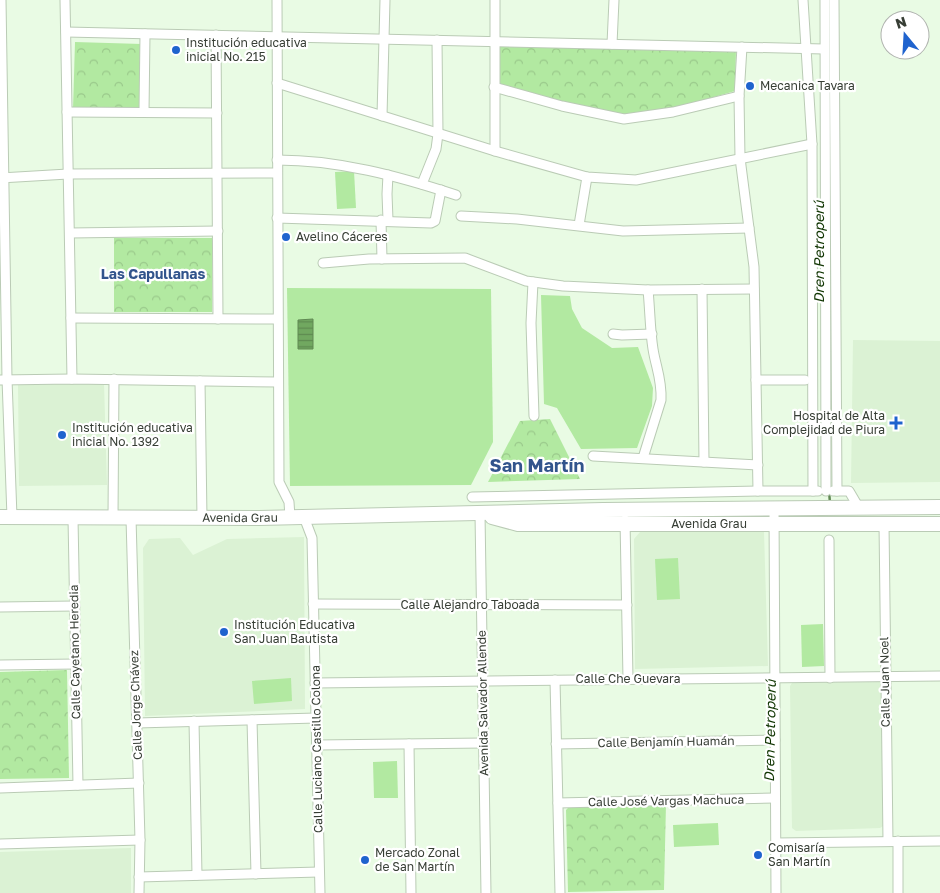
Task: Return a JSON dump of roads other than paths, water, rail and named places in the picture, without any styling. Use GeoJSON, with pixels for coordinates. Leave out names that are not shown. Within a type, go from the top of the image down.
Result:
{"type":"FeatureCollection","features":[{"type":"Feature","properties":{"kind":"main road","name":"Avenida Grau"},"geometry":{"type":"LineString","coordinates":[[6,517],[297,517],[625,510],[940,507]]}},
{"type":"Feature","properties":{"kind":"main road","name":"Avenida Grau"},"geometry":{"type":"LineString","coordinates":[[480,514],[518,524],[940,524]]}},
{"type":"Feature","properties":{"kind":"street"},"geometry":{"type":"LineString","coordinates":[[1,0],[6,517]]}},
{"type":"Feature","properties":{"kind":"street"},"geometry":{"type":"LineString","coordinates":[[65,0],[72,378]]}},
{"type":"Feature","properties":{"kind":"street","name":"Calle Luciano Castillo Colona"},"geometry":{"type":"LineString","coordinates":[[277,0],[277,382],[279,482],[297,517],[312,538],[320,893]]}},
{"type":"Feature","properties":{"kind":"street"},"geometry":{"type":"LineString","coordinates":[[382,116],[385,0]]}},
{"type":"Feature","properties":{"kind":"street"},"geometry":{"type":"LineString","coordinates":[[495,0],[495,152]]}},
{"type":"Feature","properties":{"kind":"street"},"geometry":{"type":"LineString","coordinates":[[612,44],[614,0]]}},
{"type":"Feature","properties":{"kind":"street"},"geometry":{"type":"LineString","coordinates":[[803,0],[812,144],[813,491]]}},
{"type":"Feature","properties":{"kind":"street"},"geometry":{"type":"LineString","coordinates":[[825,0],[826,491]]}},
{"type":"Feature","properties":{"kind":"street"},"geometry":{"type":"LineString","coordinates":[[834,0],[837,491]]}},
{"type":"Feature","properties":{"kind":"street"},"geometry":{"type":"LineString","coordinates":[[66,32],[824,49]]}},
{"type":"Feature","properties":{"kind":"street"},"geometry":{"type":"LineString","coordinates":[[144,112],[145,34]]}},
{"type":"Feature","properties":{"kind":"street"},"geometry":{"type":"LineString","coordinates":[[216,35],[218,319]]}},
{"type":"Feature","properties":{"kind":"street"},"geometry":{"type":"LineString","coordinates":[[422,184],[436,149],[438,134],[437,40]]}},
{"type":"Feature","properties":{"kind":"street"},"geometry":{"type":"LineString","coordinates":[[742,47],[739,96],[740,158],[754,267],[758,490]]}},
{"type":"Feature","properties":{"kind":"street"},"geometry":{"type":"LineString","coordinates":[[277,83],[495,152],[587,177],[636,180],[812,144]]}},
{"type":"Feature","properties":{"kind":"street"},"geometry":{"type":"LineString","coordinates":[[494,87],[562,106],[624,119],[673,112],[739,96]]}},
{"type":"Feature","properties":{"kind":"street"},"geometry":{"type":"LineString","coordinates":[[67,112],[217,113]]}},
{"type":"Feature","properties":{"kind":"street"},"geometry":{"type":"LineString","coordinates":[[277,160],[307,160],[388,175],[456,195]]}},
{"type":"Feature","properties":{"kind":"street"},"geometry":{"type":"LineString","coordinates":[[2,178],[68,174],[277,173]]}},
{"type":"Feature","properties":{"kind":"street"},"geometry":{"type":"LineString","coordinates":[[382,259],[388,175]]}},
{"type":"Feature","properties":{"kind":"street"},"geometry":{"type":"LineString","coordinates":[[579,225],[587,177]]}},
{"type":"Feature","properties":{"kind":"street"},"geometry":{"type":"LineString","coordinates":[[277,218],[385,220],[431,223],[434,221],[441,190]]}},
{"type":"Feature","properties":{"kind":"street"},"geometry":{"type":"LineString","coordinates":[[461,216],[579,225],[623,231],[749,228]]}},
{"type":"Feature","properties":{"kind":"street"},"geometry":{"type":"LineString","coordinates":[[70,233],[218,231]]}},
{"type":"Feature","properties":{"kind":"street"},"geometry":{"type":"LineString","coordinates":[[323,263],[382,259],[465,258],[526,281],[563,286],[648,290],[754,289]]}},
{"type":"Feature","properties":{"kind":"street"},"geometry":{"type":"LineString","coordinates":[[533,282],[531,323],[534,416]]}},
{"type":"Feature","properties":{"kind":"street"},"geometry":{"type":"LineString","coordinates":[[702,289],[704,462]]}},
{"type":"Feature","properties":{"kind":"street"},"geometry":{"type":"LineString","coordinates":[[643,458],[661,400],[661,381],[653,351],[648,290]]}},
{"type":"Feature","properties":{"kind":"street"},"geometry":{"type":"LineString","coordinates":[[71,318],[277,319]]}},
{"type":"Feature","properties":{"kind":"street"},"geometry":{"type":"LineString","coordinates":[[613,334],[652,334]]}},
{"type":"Feature","properties":{"kind":"street"},"geometry":{"type":"LineString","coordinates":[[4,380],[72,378],[277,382]]}},
{"type":"Feature","properties":{"kind":"street"},"geometry":{"type":"LineString","coordinates":[[113,518],[114,379]]}},
{"type":"Feature","properties":{"kind":"street"},"geometry":{"type":"LineString","coordinates":[[200,380],[202,518]]}},
{"type":"Feature","properties":{"kind":"street"},"geometry":{"type":"LineString","coordinates":[[756,380],[805,380]]}},
{"type":"Feature","properties":{"kind":"street"},"geometry":{"type":"LineString","coordinates":[[593,456],[758,465]]}},
{"type":"Feature","properties":{"kind":"street"},"geometry":{"type":"LineString","coordinates":[[472,497],[758,490],[848,491],[859,508]]}},
{"type":"Feature","properties":{"kind":"street"},"geometry":{"type":"LineString","coordinates":[[774,509],[776,893]]}},
{"type":"Feature","properties":{"kind":"street"},"geometry":{"type":"LineString","coordinates":[[625,510],[628,679]]}},
{"type":"Feature","properties":{"kind":"street","name":"Avenida Salvador Allende"},"geometry":{"type":"LineString","coordinates":[[480,514],[486,893]]}},
{"type":"Feature","properties":{"kind":"street","name":"Calle Cayetano Heredia"},"geometry":{"type":"LineString","coordinates":[[73,518],[78,785]]}},
{"type":"Feature","properties":{"kind":"street","name":"Calle Jorge Chávez"},"geometry":{"type":"LineString","coordinates":[[131,518],[140,840],[139,893]]}},
{"type":"Feature","properties":{"kind":"street","name":"Calle Juan Noel"},"geometry":{"type":"LineString","coordinates":[[884,524],[888,841]]}},
{"type":"Feature","properties":{"kind":"street"},"geometry":{"type":"LineString","coordinates":[[829,540],[830,678]]}},
{"type":"Feature","properties":{"kind":"street","name":"Calle Alejandro Taboada"},"geometry":{"type":"LineString","coordinates":[[314,604],[627,605]]}},
{"type":"Feature","properties":{"kind":"street"},"geometry":{"type":"LineString","coordinates":[[0,607],[74,606]]}},
{"type":"Feature","properties":{"kind":"street"},"geometry":{"type":"LineString","coordinates":[[0,665],[76,664]]}},
{"type":"Feature","properties":{"kind":"street","name":"Calle Che Guevara"},"geometry":{"type":"LineString","coordinates":[[315,683],[940,676]]}},
{"type":"Feature","properties":{"kind":"street"},"geometry":{"type":"LineString","coordinates":[[555,680],[560,893]]}},
{"type":"Feature","properties":{"kind":"street"},"geometry":{"type":"LineString","coordinates":[[137,723],[316,718]]}},
{"type":"Feature","properties":{"kind":"street"},"geometry":{"type":"LineString","coordinates":[[252,720],[256,874]]}},
{"type":"Feature","properties":{"kind":"street"},"geometry":{"type":"LineString","coordinates":[[194,721],[197,875]]}},
{"type":"Feature","properties":{"kind":"street","name":"Calle Benjamín Huamán"},"geometry":{"type":"LineString","coordinates":[[556,744],[775,740]]}},
{"type":"Feature","properties":{"kind":"street"},"geometry":{"type":"LineString","coordinates":[[316,745],[484,743]]}},
{"type":"Feature","properties":{"kind":"street"},"geometry":{"type":"LineString","coordinates":[[409,744],[411,893]]}},
{"type":"Feature","properties":{"kind":"street"},"geometry":{"type":"LineString","coordinates":[[0,788],[138,783]]}},
{"type":"Feature","properties":{"kind":"street","name":"Calle José Vargas Machuca"},"geometry":{"type":"LineString","coordinates":[[558,803],[775,798]]}},
{"type":"Feature","properties":{"kind":"street"},"geometry":{"type":"LineString","coordinates":[[0,844],[140,840]]}},
{"type":"Feature","properties":{"kind":"street"},"geometry":{"type":"LineString","coordinates":[[898,841],[898,893]]}},
{"type":"Feature","properties":{"kind":"street"},"geometry":{"type":"LineString","coordinates":[[776,844],[940,841]]}},
{"type":"Feature","properties":{"kind":"street"},"geometry":{"type":"LineString","coordinates":[[139,877],[319,872]]}},
{"type":"Feature","properties":{"kind":"waterway","name":"Dren Petroperú"},"geometry":{"type":"LineString","coordinates":[[829,491],[830,503]]}},
{"type":"Feature","properties":{"kind":"place","name":"Institución educativa inicial No. 215"},"geometry":{"type":"Point","coordinates":[176,50]}},
{"type":"Feature","properties":{"kind":"place","name":"Mecanica Tavara"},"geometry":{"type":"Point","coordinates":[750,86]}},
{"type":"Feature","properties":{"kind":"place","name":"Avelino Cáceres"},"geometry":{"type":"Point","coordinates":[286,237]}},
{"type":"Feature","properties":{"kind":"place","name":"Hospital de Alta Complejidad de Piura"},"geometry":{"type":"Point","coordinates":[896,423]}},
{"type":"Feature","properties":{"kind":"place","name":"Institución educativa inicial No. 1392"},"geometry":{"type":"Point","coordinates":[62,435]}},
{"type":"Feature","properties":{"kind":"place","name":"Institución Educativa San Juan Bautista"},"geometry":{"type":"Point","coordinates":[224,632]}},
{"type":"Feature","properties":{"kind":"place","name":"Comisaría San Martín"},"geometry":{"type":"Point","coordinates":[758,855]}},
{"type":"Feature","properties":{"kind":"place","name":"Mercado Zonal de San Martín"},"geometry":{"type":"Point","coordinates":[365,860]}},
{"type":"Feature","properties":{"kind":"district","name":"Las Capullanas"},"geometry":{"type":"Point","coordinates":[153,274]}},
{"type":"Feature","properties":{"kind":"district","name":"San Martín"},"geometry":{"type":"Point","coordinates":[537,466]}}]}
